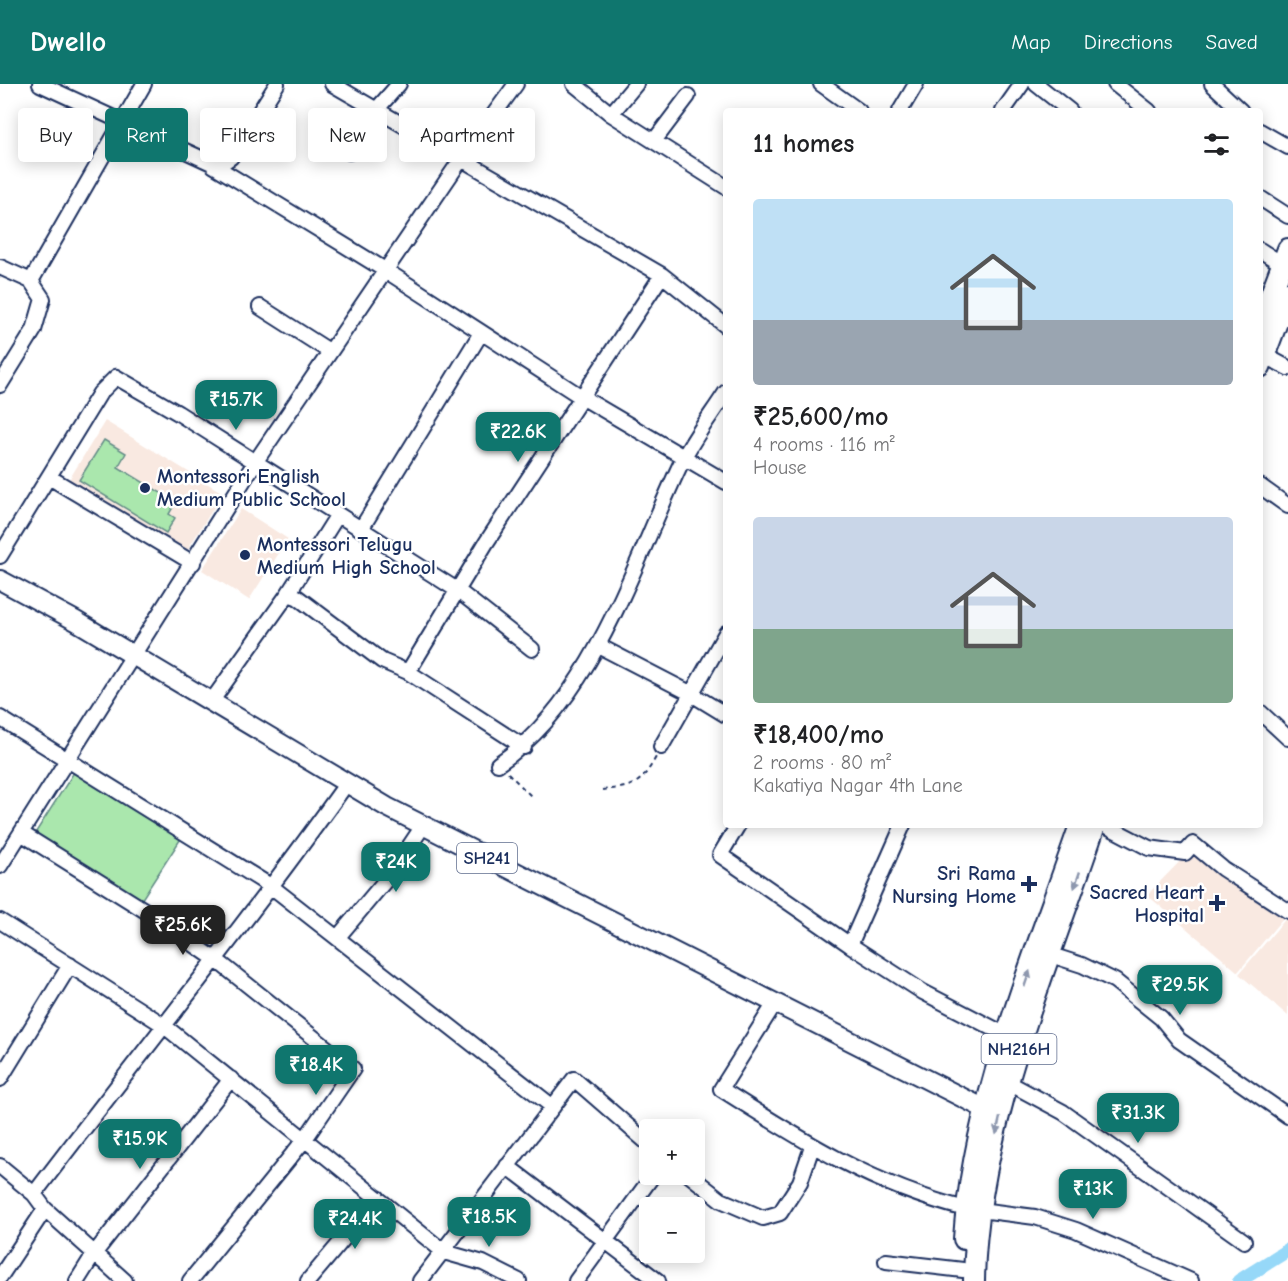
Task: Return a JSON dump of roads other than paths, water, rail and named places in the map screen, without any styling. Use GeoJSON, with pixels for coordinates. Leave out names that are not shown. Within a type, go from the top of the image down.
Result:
{"type":"FeatureCollection","features":[{"type":"Feature","properties":{"kind":"highway"},"geometry":{"type":"LineString","coordinates":[[1263,316],[1286,261]]}},
{"type":"Feature","properties":{"kind":"highway"},"geometry":{"type":"LineString","coordinates":[[1263,358],[1288,293]]}},
{"type":"Feature","properties":{"kind":"highway","name":"NH216H"},"geometry":{"type":"LineString","coordinates":[[967,1277],[973,1210],[987,1110],[1008,1036],[1079,828]]}},
{"type":"Feature","properties":{"kind":"highway","name":"NH216H"},"geometry":{"type":"LineString","coordinates":[[973,1210],[1025,1028],[1094,828]]}},
{"type":"Feature","properties":{"kind":"main road","name":"SH241"},"geometry":{"type":"LineString","coordinates":[[0,580],[423,826],[987,1110]]}},
{"type":"Feature","properties":{"kind":"street"},"geometry":{"type":"LineString","coordinates":[[40,84],[105,115]]}},
{"type":"Feature","properties":{"kind":"street"},"geometry":{"type":"LineString","coordinates":[[131,108],[144,84]]}},
{"type":"Feature","properties":{"kind":"street"},"geometry":{"type":"LineString","coordinates":[[213,165],[218,166],[231,158],[277,84]]}},
{"type":"Feature","properties":{"kind":"street"},"geometry":{"type":"LineString","coordinates":[[332,84],[375,108]]}},
{"type":"Feature","properties":{"kind":"street"},"geometry":{"type":"LineString","coordinates":[[378,108],[399,84]]}},
{"type":"Feature","properties":{"kind":"street"},"geometry":{"type":"LineString","coordinates":[[498,108],[516,84]]}},
{"type":"Feature","properties":{"kind":"street"},"geometry":{"type":"LineString","coordinates":[[574,84],[611,114],[723,185]]}},
{"type":"Feature","properties":{"kind":"street"},"geometry":{"type":"LineString","coordinates":[[611,114],[636,84]]}},
{"type":"Feature","properties":{"kind":"street"},"geometry":{"type":"LineString","coordinates":[[821,84],[855,108]]}},
{"type":"Feature","properties":{"kind":"street"},"geometry":{"type":"LineString","coordinates":[[902,108],[916,84]]}},
{"type":"Feature","properties":{"kind":"street"},"geometry":{"type":"LineString","coordinates":[[1005,108],[1022,84]]}},
{"type":"Feature","properties":{"kind":"street"},"geometry":{"type":"LineString","coordinates":[[1036,84],[1066,108]]}},
{"type":"Feature","properties":{"kind":"street"},"geometry":{"type":"LineString","coordinates":[[1115,84],[1145,108]]}},
{"type":"Feature","properties":{"kind":"street"},"geometry":{"type":"LineString","coordinates":[[1212,84],[1238,108]]}},
{"type":"Feature","properties":{"kind":"street"},"geometry":{"type":"LineString","coordinates":[[654,141],[688,96]]}},
{"type":"Feature","properties":{"kind":"street"},"geometry":{"type":"LineString","coordinates":[[1263,133],[1288,147]]}},
{"type":"Feature","properties":{"kind":"street"},"geometry":{"type":"LineString","coordinates":[[188,153],[213,165],[385,270],[580,396],[723,480]]}},
{"type":"Feature","properties":{"kind":"street"},"geometry":{"type":"LineString","coordinates":[[31,281],[105,154]]}},
{"type":"Feature","properties":{"kind":"street"},"geometry":{"type":"LineString","coordinates":[[0,866],[69,759],[131,655],[193,563],[254,464],[459,162]]}},
{"type":"Feature","properties":{"kind":"street"},"geometry":{"type":"LineString","coordinates":[[469,162],[662,274],[723,324]]}},
{"type":"Feature","properties":{"kind":"street"},"geometry":{"type":"LineString","coordinates":[[1263,200],[1288,216]]}},
{"type":"Feature","properties":{"kind":"street"},"geometry":{"type":"LineString","coordinates":[[1263,251],[1286,261]]}},
{"type":"Feature","properties":{"kind":"street"},"geometry":{"type":"LineString","coordinates":[[0,267],[31,281],[43,298],[34,330],[0,385]]}},
{"type":"Feature","properties":{"kind":"street"},"geometry":{"type":"LineString","coordinates":[[408,672],[580,396],[662,274]]}},
{"type":"Feature","properties":{"kind":"street"},"geometry":{"type":"LineString","coordinates":[[260,307],[329,351]]}},
{"type":"Feature","properties":{"kind":"street"},"geometry":{"type":"LineString","coordinates":[[361,529],[482,333]]}},
{"type":"Feature","properties":{"kind":"street"},"geometry":{"type":"LineString","coordinates":[[1263,361],[1288,368]]}},
{"type":"Feature","properties":{"kind":"street"},"geometry":{"type":"LineString","coordinates":[[0,556],[100,393],[116,377],[178,413],[254,464],[457,590],[532,649]]}},
{"type":"Feature","properties":{"kind":"street"},"geometry":{"type":"LineString","coordinates":[[498,764],[524,747],[548,718],[599,646],[683,458],[723,397]]}},
{"type":"Feature","properties":{"kind":"street"},"geometry":{"type":"LineString","coordinates":[[49,477],[193,563]]}},
{"type":"Feature","properties":{"kind":"street"},"geometry":{"type":"LineString","coordinates":[[1263,488],[1288,506]]}},
{"type":"Feature","properties":{"kind":"street"},"geometry":{"type":"LineString","coordinates":[[211,702],[288,594],[337,516]]}},
{"type":"Feature","properties":{"kind":"street"},"geometry":{"type":"LineString","coordinates":[[288,594],[297,597],[382,661],[408,672],[524,747]]}},
{"type":"Feature","properties":{"kind":"street"},"geometry":{"type":"LineString","coordinates":[[660,747],[723,638]]}},
{"type":"Feature","properties":{"kind":"street"},"geometry":{"type":"LineString","coordinates":[[599,646],[690,693],[723,713]]}},
{"type":"Feature","properties":{"kind":"street"},"geometry":{"type":"LineString","coordinates":[[1263,715],[1288,738]]}},
{"type":"Feature","properties":{"kind":"street"},"geometry":{"type":"LineString","coordinates":[[0,718],[273,887],[553,1107]]}},
{"type":"Feature","properties":{"kind":"street"},"geometry":{"type":"LineString","coordinates":[[34,1194],[162,1024],[273,887],[347,783]]}},
{"type":"Feature","properties":{"kind":"street"},"geometry":{"type":"LineString","coordinates":[[338,938],[390,875],[423,826]]}},
{"type":"Feature","properties":{"kind":"street"},"geometry":{"type":"LineString","coordinates":[[736,828],[720,855],[850,945],[923,992],[1008,1036]]}},
{"type":"Feature","properties":{"kind":"street"},"geometry":{"type":"LineString","coordinates":[[850,945],[902,828]]}},
{"type":"Feature","properties":{"kind":"street"},"geometry":{"type":"LineString","coordinates":[[1111,828],[1149,848],[1185,853],[1193,843],[1223,869],[1288,911]]}},
{"type":"Feature","properties":{"kind":"street"},"geometry":{"type":"LineString","coordinates":[[21,833],[149,912],[215,959],[353,1070],[305,1139],[190,1281]]}},
{"type":"Feature","properties":{"kind":"street"},"geometry":{"type":"LineString","coordinates":[[0,921],[162,1024],[444,1252],[483,1263],[519,1281]]}},
{"type":"Feature","properties":{"kind":"street"},"geometry":{"type":"LineString","coordinates":[[1051,955],[1082,965],[1115,981],[1161,1018],[1179,1040],[1288,1116]]}},
{"type":"Feature","properties":{"kind":"street"},"geometry":{"type":"LineString","coordinates":[[0,1079],[70,965]]}},
{"type":"Feature","properties":{"kind":"street"},"geometry":{"type":"LineString","coordinates":[[775,1003],[721,1089],[812,1147],[881,1182],[926,1199],[973,1210],[1035,1217],[1076,1230],[1191,1281]]}},
{"type":"Feature","properties":{"kind":"street"},"geometry":{"type":"LineString","coordinates":[[77,1281],[94,1254],[231,1079]]}},
{"type":"Feature","properties":{"kind":"street"},"geometry":{"type":"LineString","coordinates":[[420,1281],[574,1079],[639,1135]]}},
{"type":"Feature","properties":{"kind":"street"},"geometry":{"type":"LineString","coordinates":[[1010,1083],[1063,1112],[1244,1241]]}},
{"type":"Feature","properties":{"kind":"street"},"geometry":{"type":"LineString","coordinates":[[702,1185],[721,1200],[763,1218],[780,1213],[800,1182],[812,1147]]}},
{"type":"Feature","properties":{"kind":"street"},"geometry":{"type":"LineString","coordinates":[[0,1166],[34,1194],[45,1209],[125,1281]]}},
{"type":"Feature","properties":{"kind":"street"},"geometry":{"type":"LineString","coordinates":[[507,1166],[658,1281]]}},
{"type":"Feature","properties":{"kind":"street"},"geometry":{"type":"LineString","coordinates":[[576,1281],[646,1185]]}},
{"type":"Feature","properties":{"kind":"street"},"geometry":{"type":"LineString","coordinates":[[308,1281],[378,1198]]}},
{"type":"Feature","properties":{"kind":"street"},"geometry":{"type":"LineString","coordinates":[[0,1277],[45,1209]]}},
{"type":"Feature","properties":{"kind":"street"},"geometry":{"type":"LineString","coordinates":[[886,1261],[967,1277]]}},
{"type":"Feature","properties":{"kind":"waterway"},"geometry":{"type":"LineString","coordinates":[[1239,1281],[1288,1250]]}},
{"type":"Feature","properties":{"kind":"place","name":"Montessori English Medium Public School"},"geometry":{"type":"Point","coordinates":[145,488]}},
{"type":"Feature","properties":{"kind":"place","name":"Montessori Telugu Medium High School"},"geometry":{"type":"Point","coordinates":[245,555]}},
{"type":"Feature","properties":{"kind":"place","name":"Sri Rama Nursing Home"},"geometry":{"type":"Point","coordinates":[1029,884]}},
{"type":"Feature","properties":{"kind":"place","name":"Sacred Heart Hospital"},"geometry":{"type":"Point","coordinates":[1217,903]}}]}
